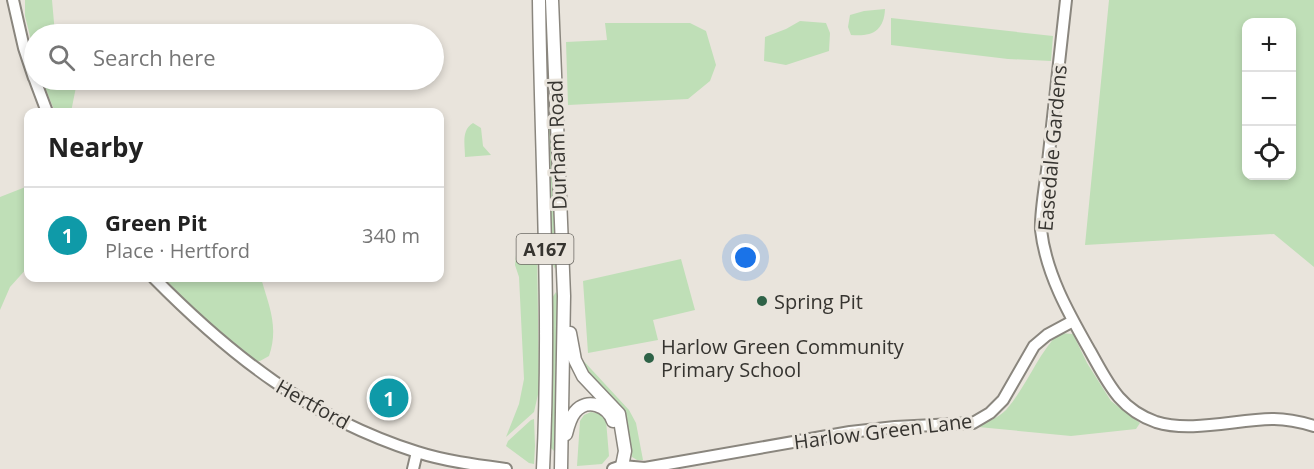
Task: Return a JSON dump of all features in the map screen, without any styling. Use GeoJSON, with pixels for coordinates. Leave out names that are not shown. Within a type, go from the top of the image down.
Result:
{"type":"FeatureCollection","features":[{"type":"Feature","properties":{"kind":"main road","name":"Durham Road"},"geometry":{"type":"LineString","coordinates":[[539,0],[547,329],[543,469]]}},
{"type":"Feature","properties":{"kind":"main road","name":"Durham Road"},"geometry":{"type":"LineString","coordinates":[[552,0],[564,296],[565,431],[561,467]]}},
{"type":"Feature","properties":{"kind":"main road"},"geometry":{"type":"LineString","coordinates":[[564,296],[575,360],[583,376],[619,414],[625,451],[617,468]]}},
{"type":"Feature","properties":{"kind":"main road"},"geometry":{"type":"LineString","coordinates":[[565,431],[579,408],[590,404],[605,409],[613,421],[617,468]]}},
{"type":"Feature","properties":{"kind":"street"},"geometry":{"type":"LineString","coordinates":[[14,0],[24,48]]}},
{"type":"Feature","properties":{"kind":"street","name":"Easedale Gardens"},"geometry":{"type":"LineString","coordinates":[[1066,0],[1041,229],[1049,269],[1073,321],[1109,387],[1126,404],[1146,417],[1172,425],[1273,419],[1292,420],[1314,426]]}},
{"type":"Feature","properties":{"kind":"street"},"geometry":{"type":"LineString","coordinates":[[39,90],[46,108]]}},
{"type":"Feature","properties":{"kind":"street","name":"Hertford"},"geometry":{"type":"LineString","coordinates":[[158,282],[227,347],[286,391],[311,406],[352,427],[417,452],[463,463],[506,469]]}},
{"type":"Feature","properties":{"kind":"street","name":"Harlow Green Lane"},"geometry":{"type":"LineString","coordinates":[[617,468],[645,468],[850,432],[973,423],[990,413],[1003,400],[1034,346],[1047,335],[1073,321]]}},
{"type":"Feature","properties":{"kind":"street"},"geometry":{"type":"LineString","coordinates":[[412,469],[417,452]]}},
{"type":"Feature","properties":{"kind":"green space"},"geometry":{"type":"Polygon","coordinates":[[[25,0],[52,0],[54,24],[27,24],[25,0]]]}},
{"type":"Feature","properties":{"kind":"green space"},"geometry":{"type":"Polygon","coordinates":[[[1109,0],[1314,0],[1314,267],[1274,234],[1085,245],[1109,0]]]}},
{"type":"Feature","properties":{"kind":"green space"},"geometry":{"type":"Polygon","coordinates":[[[885,9],[882,23],[876,31],[865,35],[851,35],[848,27],[850,15],[885,9]]]}},
{"type":"Feature","properties":{"kind":"green space"},"geometry":{"type":"Polygon","coordinates":[[[891,18],[1053,36],[1051,61],[1008,59],[891,45],[891,18]]]}},
{"type":"Feature","properties":{"kind":"green space"},"geometry":{"type":"Polygon","coordinates":[[[800,21],[826,23],[830,33],[829,51],[786,65],[764,61],[765,37],[800,21]]]}},
{"type":"Feature","properties":{"kind":"green space"},"geometry":{"type":"Polygon","coordinates":[[[605,23],[690,23],[706,31],[716,65],[710,81],[688,99],[568,105],[566,42],[607,40],[605,23]]]}},
{"type":"Feature","properties":{"kind":"green space"},"geometry":{"type":"Polygon","coordinates":[[[46,90],[75,90],[72,108],[53,108],[46,90]]]}},
{"type":"Feature","properties":{"kind":"green space"},"geometry":{"type":"Polygon","coordinates":[[[546,117],[553,117],[558,257],[555,269],[550,258],[546,117]]]}},
{"type":"Feature","properties":{"kind":"green space"},"geometry":{"type":"Polygon","coordinates":[[[473,123],[481,128],[483,146],[491,155],[465,157],[465,134],[473,123]]]}},
{"type":"Feature","properties":{"kind":"green space"},"geometry":{"type":"Polygon","coordinates":[[[24,188],[24,271],[10,287],[0,310],[0,197],[24,188]]]}},
{"type":"Feature","properties":{"kind":"green space"},"geometry":{"type":"Polygon","coordinates":[[[537,244],[539,390],[534,412],[506,437],[519,404],[524,379],[519,277],[515,265],[517,245],[537,244]]]}},
{"type":"Feature","properties":{"kind":"green space"},"geometry":{"type":"Polygon","coordinates":[[[681,259],[695,310],[653,320],[658,340],[588,353],[583,281],[681,259]]]}},
{"type":"Feature","properties":{"kind":"green space"},"geometry":{"type":"Polygon","coordinates":[[[168,282],[262,282],[273,326],[269,356],[260,361],[250,361],[213,328],[168,282]]]}},
{"type":"Feature","properties":{"kind":"green space"},"geometry":{"type":"Polygon","coordinates":[[[556,292],[559,300],[558,447],[554,451],[550,447],[552,298],[556,292]]]}},
{"type":"Feature","properties":{"kind":"green space"},"geometry":{"type":"Polygon","coordinates":[[[1059,333],[1073,334],[1087,363],[1111,401],[1140,423],[1136,429],[1071,436],[978,427],[1006,410],[1044,351],[1059,333]]]}},
{"type":"Feature","properties":{"kind":"green space"},"geometry":{"type":"Polygon","coordinates":[[[579,356],[629,410],[636,423],[643,460],[632,457],[630,448],[586,373],[579,356]]]}},
{"type":"Feature","properties":{"kind":"green space"},"geometry":{"type":"Polygon","coordinates":[[[591,412],[600,414],[606,420],[609,456],[602,464],[577,466],[580,421],[584,415],[591,412]]]}},
{"type":"Feature","properties":{"kind":"green space"},"geometry":{"type":"Polygon","coordinates":[[[534,419],[534,464],[529,463],[506,446],[508,441],[534,419]]]}},
{"type":"Feature","properties":{"kind":"place","name":"Spring Pit"},"geometry":{"type":"Point","coordinates":[762,301]}},
{"type":"Feature","properties":{"kind":"place","name":"Harlow Green Community Primary School"},"geometry":{"type":"Point","coordinates":[649,358]}},
{"type":"Feature","properties":{"kind":"place","name":"Green Pit"},"geometry":{"type":"Point","coordinates":[389,398]}}]}
